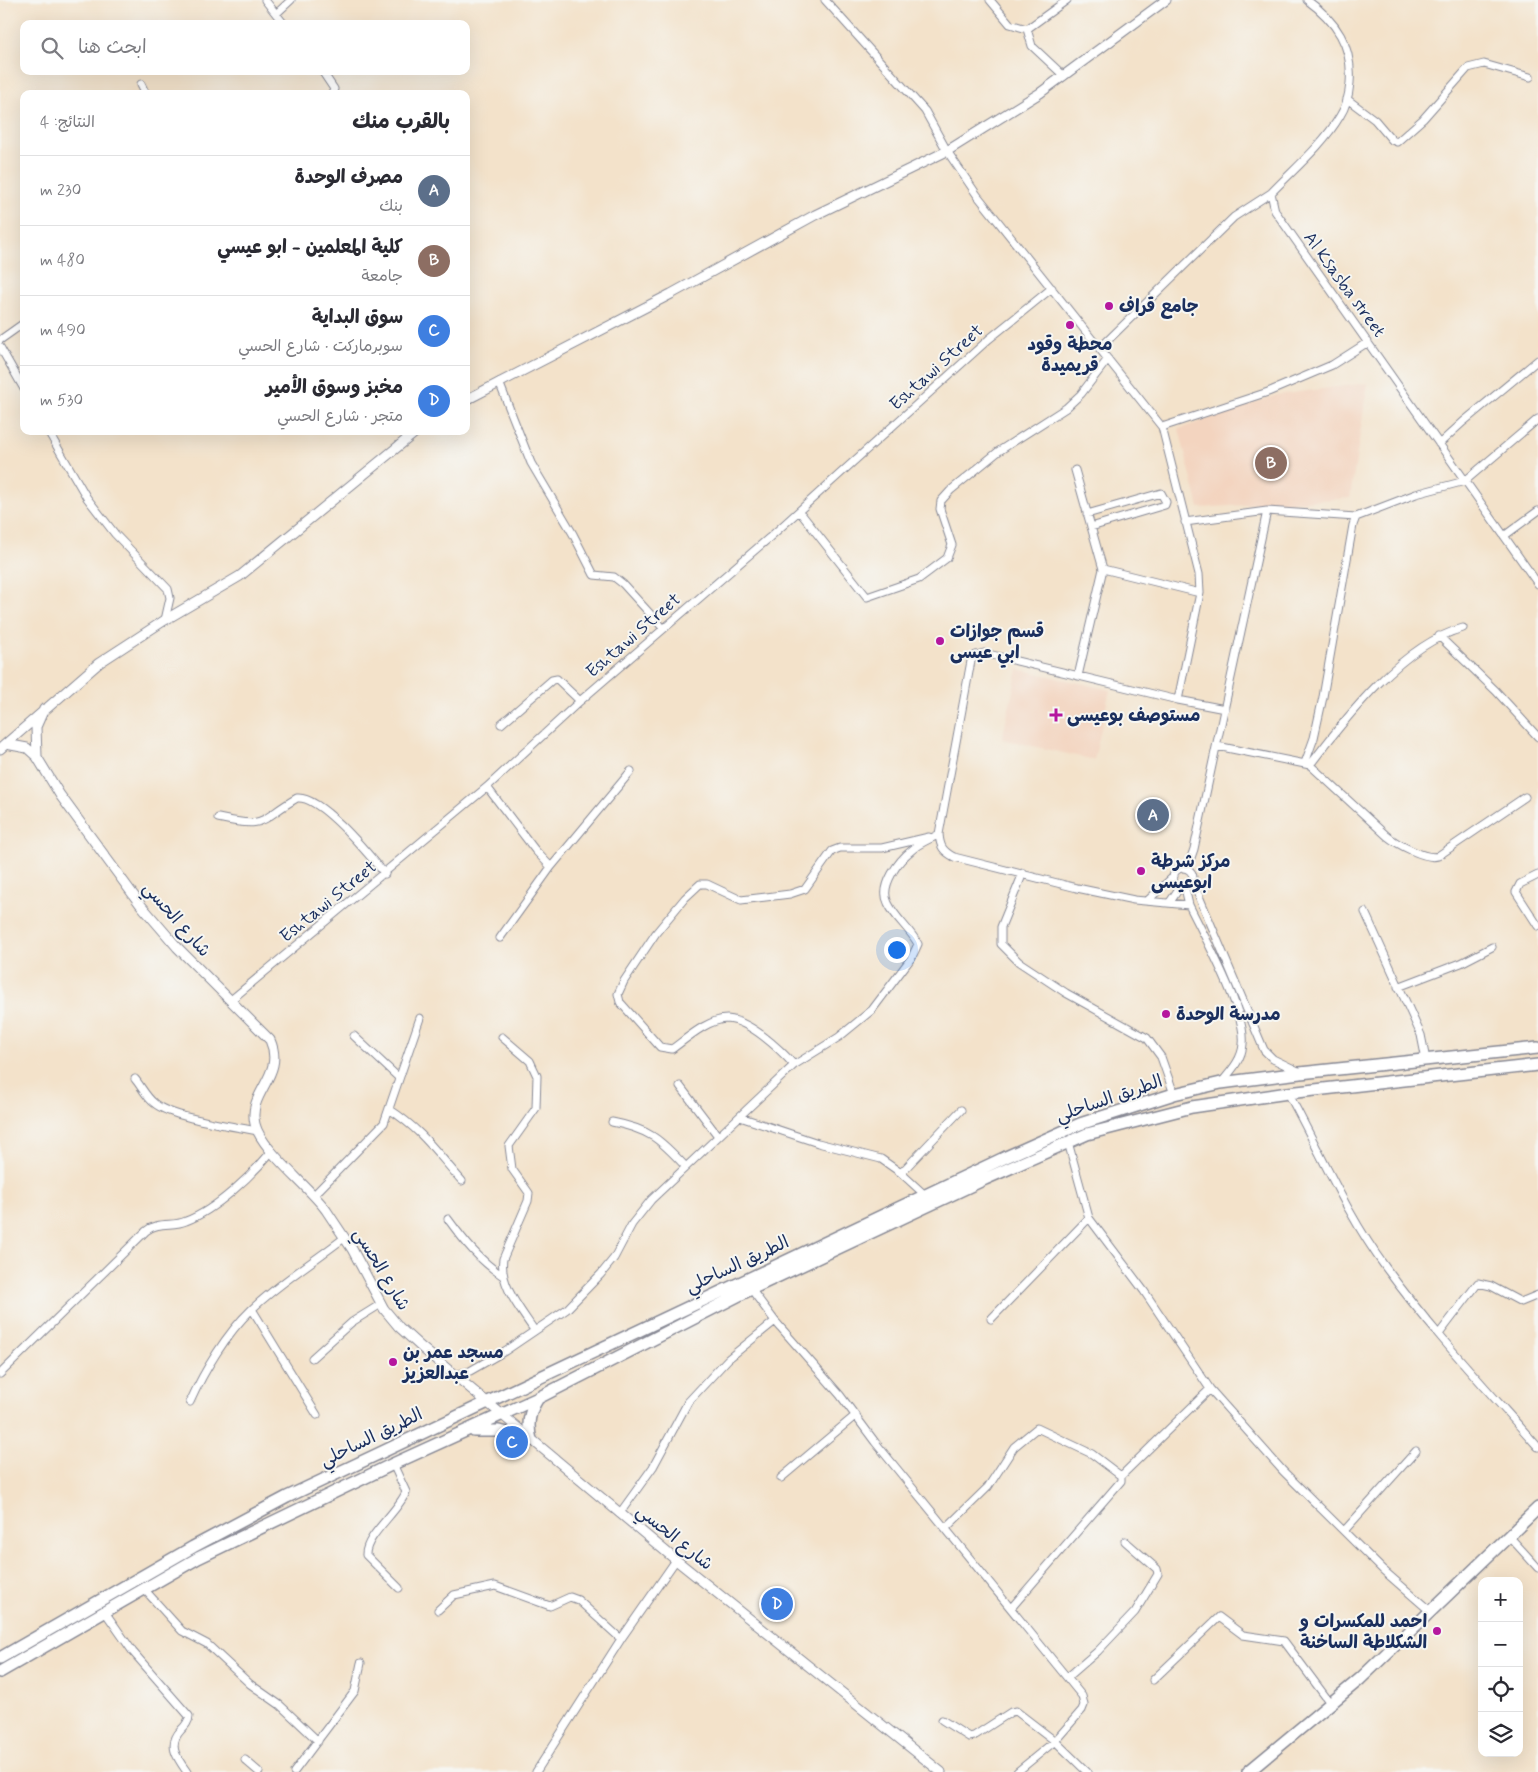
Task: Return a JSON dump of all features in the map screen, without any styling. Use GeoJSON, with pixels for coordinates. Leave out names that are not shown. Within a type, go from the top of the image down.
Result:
{"type":"FeatureCollection","features":[{"type":"Feature","properties":{"kind":"main road","name":"الطريق الساحلي"},"geometry":{"type":"LineString","coordinates":[[0,1658],[241,1521],[486,1402],[1080,1124],[1174,1094],[1221,1084],[1300,1073],[1538,1048]]}},
{"type":"Feature","properties":{"kind":"main road","name":"الطريق الساحلي"},"geometry":{"type":"LineString","coordinates":[[0,1672],[198,1558],[393,1464],[538,1398],[751,1289],[1087,1134],[1192,1107],[1288,1093],[1538,1065]]}},
{"type":"Feature","properties":{"kind":"main road"},"geometry":{"type":"LineString","coordinates":[[465,1432],[499,1431],[531,1440],[529,1432],[530,1414],[538,1398]]}},
{"type":"Feature","properties":{"kind":"main road"},"geometry":{"type":"LineString","coordinates":[[1248,1772],[1331,1704],[1538,1508]]}},
{"type":"Feature","properties":{"kind":"street"},"geometry":{"type":"LineString","coordinates":[[265,0],[281,20]]}},
{"type":"Feature","properties":{"kind":"street"},"geometry":{"type":"LineString","coordinates":[[276,14],[291,0]]}},
{"type":"Feature","properties":{"kind":"street"},"geometry":{"type":"LineString","coordinates":[[826,0],[925,111],[947,151],[977,195],[1162,427],[1185,522],[1200,574],[1200,593],[1178,700]]}},
{"type":"Feature","properties":{"kind":"street"},"geometry":{"type":"LineString","coordinates":[[990,0],[1010,24],[1027,29]]}},
{"type":"Feature","properties":{"kind":"street"},"geometry":{"type":"LineString","coordinates":[[1027,29],[1067,0]]}},
{"type":"Feature","properties":{"kind":"street"},"geometry":{"type":"LineString","coordinates":[[470,398],[671,294],[815,215],[947,151],[1040,93],[1166,0]]}},
{"type":"Feature","properties":{"kind":"street"},"geometry":{"type":"LineString","coordinates":[[1100,348],[1234,217],[1271,193],[1330,131],[1341,116],[1347,99],[1351,71],[1347,47],[1329,18],[1307,0]]}},
{"type":"Feature","properties":{"kind":"street"},"geometry":{"type":"LineString","coordinates":[[1027,29],[1032,46],[1064,76]]}},
{"type":"Feature","properties":{"kind":"street"},"geometry":{"type":"LineString","coordinates":[[1347,99],[1375,120],[1392,140],[1397,142],[1423,119],[1468,68],[1484,64],[1530,77]]}},
{"type":"Feature","properties":{"kind":"street"},"geometry":{"type":"LineString","coordinates":[[325,75],[332,84],[334,90]]}},
{"type":"Feature","properties":{"kind":"street"},"geometry":{"type":"LineString","coordinates":[[141,84],[144,90]]}},
{"type":"Feature","properties":{"kind":"street","name":"Al Ksasba street"},"geometry":{"type":"LineString","coordinates":[[1271,193],[1275,211],[1538,584]]}},
{"type":"Feature","properties":{"kind":"street","name":"Eshtawi Street"},"geometry":{"type":"LineString","coordinates":[[231,1000],[385,874],[487,787],[580,700],[799,511],[989,339],[1052,288]]}},
{"type":"Feature","properties":{"kind":"street"},"geometry":{"type":"LineString","coordinates":[[0,340],[20,326]]}},
{"type":"Feature","properties":{"kind":"street"},"geometry":{"type":"LineString","coordinates":[[1162,427],[1294,381],[1332,365],[1368,342]]}},
{"type":"Feature","properties":{"kind":"street"},"geometry":{"type":"LineString","coordinates":[[0,347],[20,382]]}},
{"type":"Feature","properties":{"kind":"street"},"geometry":{"type":"LineString","coordinates":[[799,511],[867,597],[919,579],[947,558],[952,550],[950,535],[940,509],[941,501],[946,495],[998,451],[1066,408],[1082,394],[1108,359]]}},
{"type":"Feature","properties":{"kind":"street"},"geometry":{"type":"LineString","coordinates":[[1439,444],[1469,416],[1538,360]]}},
{"type":"Feature","properties":{"kind":"street"},"geometry":{"type":"LineString","coordinates":[[499,382],[531,463],[573,534],[594,575],[614,577],[623,584],[663,628]]}},
{"type":"Feature","properties":{"kind":"street"},"geometry":{"type":"LineString","coordinates":[[1308,764],[1353,525],[1356,518],[1360,514],[1416,494],[1465,481],[1538,420]]}},
{"type":"Feature","properties":{"kind":"street"},"geometry":{"type":"LineString","coordinates":[[50,435],[87,498],[115,534],[168,589],[170,598],[165,620]]}},
{"type":"Feature","properties":{"kind":"street"},"geometry":{"type":"LineString","coordinates":[[3,746],[99,663],[165,620],[240,576],[412,435]]}},
{"type":"Feature","properties":{"kind":"street"},"geometry":{"type":"LineString","coordinates":[[1075,470],[1102,569],[1078,676]]}},
{"type":"Feature","properties":{"kind":"street"},"geometry":{"type":"LineString","coordinates":[[1087,514],[1160,493],[1166,502],[1165,505],[1091,527]]}},
{"type":"Feature","properties":{"kind":"street"},"geometry":{"type":"LineString","coordinates":[[1185,522],[1267,511],[1356,518]]}},
{"type":"Feature","properties":{"kind":"street"},"geometry":{"type":"LineString","coordinates":[[1187,868],[1194,849],[1267,511]]}},
{"type":"Feature","properties":{"kind":"street"},"geometry":{"type":"LineString","coordinates":[[1504,536],[1538,511]]}},
{"type":"Feature","properties":{"kind":"street"},"geometry":{"type":"LineString","coordinates":[[1102,569],[1200,593]]}},
{"type":"Feature","properties":{"kind":"street"},"geometry":{"type":"LineString","coordinates":[[1308,764],[1337,729],[1399,663],[1439,636],[1463,628]]}},
{"type":"Feature","properties":{"kind":"street"},"geometry":{"type":"LineString","coordinates":[[1439,636],[1496,692],[1538,738]]}},
{"type":"Feature","properties":{"kind":"street"},"geometry":{"type":"LineString","coordinates":[[1190,905],[1147,901],[1076,888],[954,857],[943,851],[939,834],[971,661],[976,655],[984,652],[1178,700],[1225,709]]}},
{"type":"Feature","properties":{"kind":"street"},"geometry":{"type":"LineString","coordinates":[[502,724],[552,680],[557,679],[565,684],[580,700]]}},
{"type":"Feature","properties":{"kind":"street"},"geometry":{"type":"LineString","coordinates":[[37,757],[36,727],[44,709]]}},
{"type":"Feature","properties":{"kind":"street"},"geometry":{"type":"LineString","coordinates":[[3,746],[27,748],[37,757]]}},
{"type":"Feature","properties":{"kind":"street"},"geometry":{"type":"LineString","coordinates":[[1217,746],[1308,764],[1397,844],[1431,857],[1438,856],[1525,797]]}},
{"type":"Feature","properties":{"kind":"street","name":"شارع الحسي"},"geometry":{"type":"LineString","coordinates":[[37,757],[69,807],[140,904],[177,947],[264,1031],[276,1054],[268,1080],[256,1104],[254,1113],[257,1131],[272,1151],[315,1194],[344,1238],[381,1304],[399,1327],[531,1440],[676,1560],[941,1772]]}},
{"type":"Feature","properties":{"kind":"street"},"geometry":{"type":"LineString","coordinates":[[500,938],[551,867],[631,771]]}},
{"type":"Feature","properties":{"kind":"street"},"geometry":{"type":"LineString","coordinates":[[487,787],[535,850],[551,867]]}},
{"type":"Feature","properties":{"kind":"street"},"geometry":{"type":"LineString","coordinates":[[218,818],[256,824],[291,802],[302,798],[316,805],[352,834],[385,874]]}},
{"type":"Feature","properties":{"kind":"street"},"geometry":{"type":"LineString","coordinates":[[454,1375],[480,1366],[567,1309],[614,1258],[632,1224],[685,1166],[740,1117],[794,1064],[839,1037],[872,1010],[912,956],[918,944],[910,930],[887,902],[886,890],[893,870],[912,849],[939,834]]}},
{"type":"Feature","properties":{"kind":"street"},"geometry":{"type":"LineString","coordinates":[[794,1064],[769,1040],[737,1021],[726,1019],[713,1023],[692,1034],[672,1049],[660,1046],[620,1002],[618,994],[624,981],[656,933],[685,898],[700,884],[707,884],[741,900],[783,896],[805,889],[832,851],[840,848],[882,848],[939,834]]}},
{"type":"Feature","properties":{"kind":"street"},"geometry":{"type":"LineString","coordinates":[[1147,901],[1178,870],[1187,868]]}},
{"type":"Feature","properties":{"kind":"street"},"geometry":{"type":"LineString","coordinates":[[1187,868],[1193,874],[1193,882],[1264,1050],[1273,1059],[1300,1073]]}},
{"type":"Feature","properties":{"kind":"street"},"geometry":{"type":"LineString","coordinates":[[1023,873],[1001,928],[1001,944],[1026,967],[1066,993],[1147,1038],[1161,1058],[1174,1094]]}},
{"type":"Feature","properties":{"kind":"street"},"geometry":{"type":"LineString","coordinates":[[1538,875],[1520,884],[1516,892],[1538,926]]}},
{"type":"Feature","properties":{"kind":"street"},"geometry":{"type":"LineString","coordinates":[[1174,876],[1175,883],[1182,888],[1234,1003],[1244,1033],[1243,1047],[1238,1060],[1221,1084]]}},
{"type":"Feature","properties":{"kind":"street"},"geometry":{"type":"LineString","coordinates":[[1170,902],[1182,888],[1193,882]]}},
{"type":"Feature","properties":{"kind":"street"},"geometry":{"type":"LineString","coordinates":[[1365,912],[1421,1035],[1426,1060]]}},
{"type":"Feature","properties":{"kind":"street"},"geometry":{"type":"LineString","coordinates":[[1398,987],[1462,963],[1492,947]]}},
{"type":"Feature","properties":{"kind":"street"},"geometry":{"type":"LineString","coordinates":[[315,1194],[366,1144],[384,1123],[420,1018]]}},
{"type":"Feature","properties":{"kind":"street"},"geometry":{"type":"LineString","coordinates":[[354,1036],[399,1078]]}},
{"type":"Feature","properties":{"kind":"street"},"geometry":{"type":"LineString","coordinates":[[502,1037],[530,1061],[537,1076],[536,1108],[509,1146],[512,1169],[529,1193],[503,1259],[503,1276],[516,1302],[534,1330]]}},
{"type":"Feature","properties":{"kind":"street"},"geometry":{"type":"LineString","coordinates":[[134,1079],[159,1107],[199,1119],[257,1131]]}},
{"type":"Feature","properties":{"kind":"street"},"geometry":{"type":"LineString","coordinates":[[680,1086],[718,1136]]}},
{"type":"Feature","properties":{"kind":"street"},"geometry":{"type":"LineString","coordinates":[[1288,1093],[1351,1212],[1385,1267],[1439,1334],[1538,1447]]}},
{"type":"Feature","properties":{"kind":"street"},"geometry":{"type":"LineString","coordinates":[[389,1109],[417,1128],[462,1181]]}},
{"type":"Feature","properties":{"kind":"street"},"geometry":{"type":"LineString","coordinates":[[901,1173],[961,1110]]}},
{"type":"Feature","properties":{"kind":"street"},"geometry":{"type":"LineString","coordinates":[[740,1117],[818,1143],[881,1159],[901,1173],[925,1195]]}},
{"type":"Feature","properties":{"kind":"street"},"geometry":{"type":"LineString","coordinates":[[612,1122],[637,1126],[663,1143],[685,1166]]}},
{"type":"Feature","properties":{"kind":"street"},"geometry":{"type":"LineString","coordinates":[[1068,1142],[1089,1218],[1144,1291],[1210,1389],[1283,1471],[1344,1532],[1430,1611]]}},
{"type":"Feature","properties":{"kind":"street"},"geometry":{"type":"LineString","coordinates":[[0,1374],[146,1231],[156,1225],[183,1223],[193,1218],[232,1192],[272,1151]]}},
{"type":"Feature","properties":{"kind":"street"},"geometry":{"type":"LineString","coordinates":[[992,1319],[1089,1218]]}},
{"type":"Feature","properties":{"kind":"street"},"geometry":{"type":"LineString","coordinates":[[448,1219],[465,1242],[486,1265],[503,1276]]}},
{"type":"Feature","properties":{"kind":"street"},"geometry":{"type":"LineString","coordinates":[[190,1402],[203,1373],[252,1309],[344,1238]]}},
{"type":"Feature","properties":{"kind":"street"},"geometry":{"type":"LineString","coordinates":[[1439,1334],[1478,1283],[1491,1286],[1521,1302],[1538,1295]]}},
{"type":"Feature","properties":{"kind":"street"},"geometry":{"type":"LineString","coordinates":[[751,1289],[775,1321],[856,1415],[874,1442],[1012,1607],[1082,1696],[1084,1705],[1054,1741],[1017,1772]]}},
{"type":"Feature","properties":{"kind":"street"},"geometry":{"type":"LineString","coordinates":[[312,1358],[352,1322],[381,1304]]}},
{"type":"Feature","properties":{"kind":"street"},"geometry":{"type":"LineString","coordinates":[[252,1309],[317,1415]]}},
{"type":"Feature","properties":{"kind":"street"},"geometry":{"type":"LineString","coordinates":[[620,1513],[654,1467],[688,1402],[723,1364],[775,1321]]}},
{"type":"Feature","properties":{"kind":"street"},"geometry":{"type":"LineString","coordinates":[[1012,1607],[1121,1481],[1121,1476],[1210,1389]]}},
{"type":"Feature","properties":{"kind":"street"},"geometry":{"type":"LineString","coordinates":[[781,1478],[856,1415]]}},
{"type":"Feature","properties":{"kind":"street"},"geometry":{"type":"LineString","coordinates":[[946,1528],[988,1487],[1014,1447],[1037,1428],[1092,1454],[1121,1476]]}},
{"type":"Feature","properties":{"kind":"street"},"geometry":{"type":"LineString","coordinates":[[1344,1532],[1416,1451]]}},
{"type":"Feature","properties":{"kind":"street"},"geometry":{"type":"LineString","coordinates":[[393,1464],[406,1492],[400,1506],[368,1545],[366,1555],[399,1588]]}},
{"type":"Feature","properties":{"kind":"street"},"geometry":{"type":"LineString","coordinates":[[1508,1535],[1538,1568]]}},
{"type":"Feature","properties":{"kind":"street"},"geometry":{"type":"LineString","coordinates":[[1068,1677],[1098,1651],[1135,1612],[1158,1574],[1157,1570],[1125,1541]]}},
{"type":"Feature","properties":{"kind":"street"},"geometry":{"type":"LineString","coordinates":[[536,1772],[621,1639],[676,1560]]}},
{"type":"Feature","properties":{"kind":"street"},"geometry":{"type":"LineString","coordinates":[[438,1610],[454,1595],[495,1586],[550,1606],[570,1597],[578,1600],[621,1639]]}},
{"type":"Feature","properties":{"kind":"street"},"geometry":{"type":"LineString","coordinates":[[144,1589],[182,1631],[207,1644],[250,1684],[280,1705],[318,1741]]}},
{"type":"Feature","properties":{"kind":"street"},"geometry":{"type":"LineString","coordinates":[[104,1612],[133,1652],[189,1716],[189,1720],[177,1734],[173,1746],[177,1757],[187,1772]]}},
{"type":"Feature","properties":{"kind":"street"},"geometry":{"type":"LineString","coordinates":[[1153,1680],[1219,1617],[1243,1635],[1284,1641],[1331,1704]]}},
{"type":"Feature","properties":{"kind":"street"},"geometry":{"type":"LineString","coordinates":[[294,1772],[355,1691],[361,1663]]}},
{"type":"Feature","properties":{"kind":"street"},"geometry":{"type":"LineString","coordinates":[[942,1720],[969,1737],[974,1736],[1016,1711],[1054,1741],[1087,1772]]}},
{"type":"Feature","properties":{"kind":"street"},"geometry":{"type":"LineString","coordinates":[[245,1760],[259,1772]]}},
{"type":"Feature","properties":{"kind":"shaded area"},"geometry":{"type":"Polygon","coordinates":[[[1368,383],[1350,498],[1199,508],[1179,429],[1277,395],[1368,383]]]}},
{"type":"Feature","properties":{"kind":"shaded area","name":"مستوصف بوعيسى"},"geometry":{"type":"Polygon","coordinates":[[[1018,669],[1110,690],[1094,760],[1002,739],[1018,669]]]}},
{"type":"Feature","properties":{"kind":"place","name":"جامع قراف"},"geometry":{"type":"Point","coordinates":[1109,306]}},
{"type":"Feature","properties":{"kind":"place","name":"محطة وقود قريميدة"},"geometry":{"type":"Point","coordinates":[1070,325]}},
{"type":"Feature","properties":{"kind":"place","name":"كلية المعلمين - ابو عيسي"},"geometry":{"type":"Point","coordinates":[1271,463]}},
{"type":"Feature","properties":{"kind":"place","name":"قسم جوازات ابي عيسى"},"geometry":{"type":"Point","coordinates":[940,641]}},
{"type":"Feature","properties":{"kind":"place","name":"مستوصف بوعيسى"},"geometry":{"type":"Point","coordinates":[1056,715]}},
{"type":"Feature","properties":{"kind":"place","name":"مصرف الوحدة"},"geometry":{"type":"Point","coordinates":[1153,815]}},
{"type":"Feature","properties":{"kind":"place","name":"مركز شرطة ابوعيسى"},"geometry":{"type":"Point","coordinates":[1141,871]}},
{"type":"Feature","properties":{"kind":"place","name":"مدرسة الوحدة"},"geometry":{"type":"Point","coordinates":[1166,1014]}},
{"type":"Feature","properties":{"kind":"place","name":"مسجد عمر بن عبدالعزيز"},"geometry":{"type":"Point","coordinates":[393,1362]}},
{"type":"Feature","properties":{"kind":"place","name":"سوق البداية"},"geometry":{"type":"Point","coordinates":[512,1442]}},
{"type":"Feature","properties":{"kind":"place","name":"مخبز وسوق الأمير"},"geometry":{"type":"Point","coordinates":[777,1604]}},
{"type":"Feature","properties":{"kind":"place","name":"احمد للمكسرات و الشكلاطة الساخنة"},"geometry":{"type":"Point","coordinates":[1437,1631]}}]}
